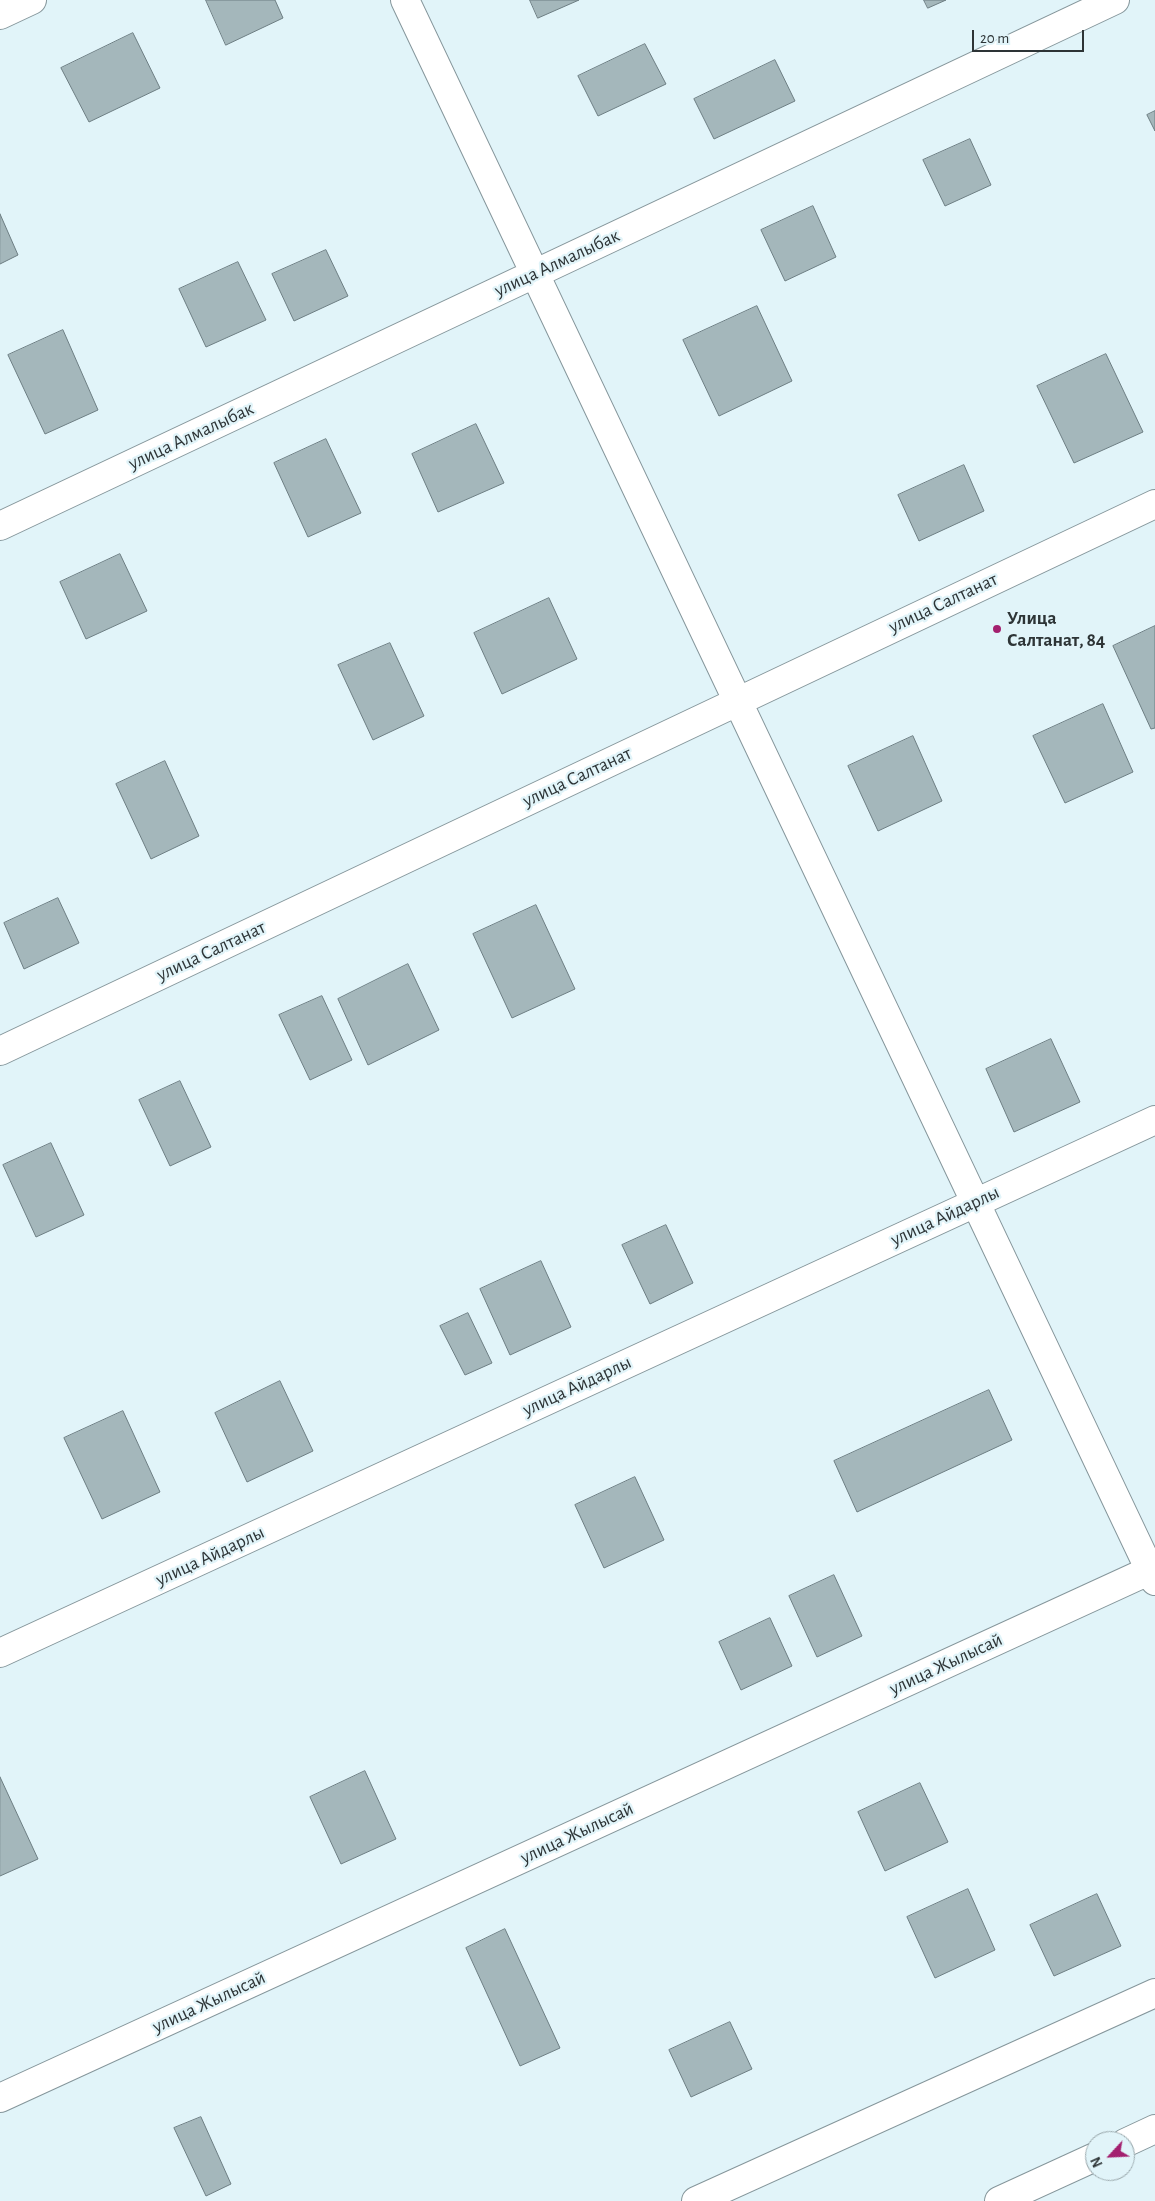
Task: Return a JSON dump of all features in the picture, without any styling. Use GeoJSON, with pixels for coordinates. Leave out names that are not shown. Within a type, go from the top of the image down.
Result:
{"type":"FeatureCollection","features":[{"type":"Feature","properties":{"kind":"street"},"geometry":{"type":"LineString","coordinates":[[0,15],[32,0]]}},
{"type":"Feature","properties":{"kind":"street"},"geometry":{"type":"LineString","coordinates":[[405,0],[1153,1573]]}},
{"type":"Feature","properties":{"kind":"street","name":"улица Алмалыбак"},"geometry":{"type":"LineString","coordinates":[[0,526],[1114,0]]}},
{"type":"Feature","properties":{"kind":"street","name":"улица Салтанат"},"geometry":{"type":"LineString","coordinates":[[0,1051],[1155,504]]}},
{"type":"Feature","properties":{"kind":"street","name":"улица Айдарлы"},"geometry":{"type":"LineString","coordinates":[[0,1653],[1155,1120]]}},
{"type":"Feature","properties":{"kind":"street","name":"улица Жылысай"},"geometry":{"type":"LineString","coordinates":[[0,2098],[1153,1573]]}},
{"type":"Feature","properties":{"kind":"street"},"geometry":{"type":"LineString","coordinates":[[696,2201],[1155,1994]]}},
{"type":"Feature","properties":{"kind":"street"},"geometry":{"type":"LineString","coordinates":[[1135,2138],[1155,2129]]}},
{"type":"Feature","properties":{"kind":"street"},"geometry":{"type":"LineString","coordinates":[[999,2201],[1085,2162]]}},
{"type":"Feature","properties":{"kind":"building"},"geometry":{"type":"Polygon","coordinates":[[[206,0],[275,0],[283,18],[226,45],[206,0]]]}},
{"type":"Feature","properties":{"kind":"building"},"geometry":{"type":"Polygon","coordinates":[[[530,0],[579,0],[538,18],[530,0]]]}},
{"type":"Feature","properties":{"kind":"building"},"geometry":{"type":"Polygon","coordinates":[[[924,0],[946,0],[928,8],[924,0]]]}},
{"type":"Feature","properties":{"kind":"building"},"geometry":{"type":"Polygon","coordinates":[[[133,33],[160,88],[89,122],[61,68],[133,33]]]}},
{"type":"Feature","properties":{"kind":"building"},"geometry":{"type":"Polygon","coordinates":[[[645,44],[666,84],[598,116],[578,76],[645,44]]]}},
{"type":"Feature","properties":{"kind":"building"},"geometry":{"type":"Polygon","coordinates":[[[775,60],[795,101],[714,139],[694,99],[775,60]]]}},
{"type":"Feature","properties":{"kind":"building"},"geometry":{"type":"Polygon","coordinates":[[[1155,111],[1155,131],[1147,115],[1155,111]]]}},
{"type":"Feature","properties":{"kind":"building"},"geometry":{"type":"Polygon","coordinates":[[[970,139],[991,185],[945,206],[923,160],[970,139]]]}},
{"type":"Feature","properties":{"kind":"building"},"geometry":{"type":"Polygon","coordinates":[[[813,206],[836,257],[785,281],[761,230],[813,206]]]}},
{"type":"Feature","properties":{"kind":"building"},"geometry":{"type":"Polygon","coordinates":[[[0,214],[18,255],[0,264],[0,214]]]}},
{"type":"Feature","properties":{"kind":"building"},"geometry":{"type":"Polygon","coordinates":[[[326,250],[348,296],[294,321],[272,274],[326,250]]]}},
{"type":"Feature","properties":{"kind":"building"},"geometry":{"type":"Polygon","coordinates":[[[238,262],[266,320],[206,347],[179,289],[238,262]]]}},
{"type":"Feature","properties":{"kind":"building"},"geometry":{"type":"Polygon","coordinates":[[[757,306],[792,381],[719,416],[683,340],[757,306]]]}},
{"type":"Feature","properties":{"kind":"building"},"geometry":{"type":"Polygon","coordinates":[[[63,330],[98,410],[45,434],[8,355],[63,330]]]}},
{"type":"Feature","properties":{"kind":"building"},"geometry":{"type":"Polygon","coordinates":[[[1106,354],[1143,432],[1074,463],[1037,386],[1106,354]]]}},
{"type":"Feature","properties":{"kind":"building"},"geometry":{"type":"Polygon","coordinates":[[[476,424],[504,483],[438,512],[412,454],[476,424]]]}},
{"type":"Feature","properties":{"kind":"building"},"geometry":{"type":"Polygon","coordinates":[[[326,439],[361,513],[308,537],[274,463],[326,439]]]}},
{"type":"Feature","properties":{"kind":"building"},"geometry":{"type":"Polygon","coordinates":[[[964,465],[984,511],[919,541],[898,495],[964,465]]]}},
{"type":"Feature","properties":{"kind":"building"},"geometry":{"type":"Polygon","coordinates":[[[120,554],[147,611],[86,639],[60,582],[120,554]]]}},
{"type":"Feature","properties":{"kind":"building"},"geometry":{"type":"Polygon","coordinates":[[[549,598],[577,659],[502,694],[474,633],[549,598]]]}},
{"type":"Feature","properties":{"kind":"building"},"geometry":{"type":"Polygon","coordinates":[[[1155,626],[1155,728],[1151,729],[1113,646],[1155,626]]]}},
{"type":"Feature","properties":{"kind":"building"},"geometry":{"type":"Polygon","coordinates":[[[390,643],[424,716],[373,740],[338,665],[390,643]]]}},
{"type":"Feature","properties":{"kind":"building"},"geometry":{"type":"Polygon","coordinates":[[[1103,704],[1133,772],[1065,803],[1033,736],[1103,704]]]}},
{"type":"Feature","properties":{"kind":"building"},"geometry":{"type":"Polygon","coordinates":[[[913,736],[942,801],[878,831],[848,766],[913,736]]]}},
{"type":"Feature","properties":{"kind":"building"},"geometry":{"type":"Polygon","coordinates":[[[165,761],[199,836],[151,859],[116,784],[165,761]]]}},
{"type":"Feature","properties":{"kind":"building"},"geometry":{"type":"Polygon","coordinates":[[[58,898],[79,943],[24,969],[4,923],[58,898]]]}},
{"type":"Feature","properties":{"kind":"building"},"geometry":{"type":"Polygon","coordinates":[[[536,905],[575,989],[512,1018],[473,934],[536,905]]]}},
{"type":"Feature","properties":{"kind":"building"},"geometry":{"type":"Polygon","coordinates":[[[408,964],[439,1030],[368,1065],[338,999],[408,964]]]}},
{"type":"Feature","properties":{"kind":"building"},"geometry":{"type":"Polygon","coordinates":[[[322,996],[352,1060],[310,1080],[279,1015],[322,996]]]}},
{"type":"Feature","properties":{"kind":"building"},"geometry":{"type":"Polygon","coordinates":[[[1051,1039],[1080,1102],[1014,1132],[986,1069],[1051,1039]]]}},
{"type":"Feature","properties":{"kind":"building"},"geometry":{"type":"Polygon","coordinates":[[[180,1081],[211,1147],[170,1166],[139,1100],[180,1081]]]}},
{"type":"Feature","properties":{"kind":"building"},"geometry":{"type":"Polygon","coordinates":[[[51,1143],[84,1215],[36,1237],[3,1165],[51,1143]]]}},
{"type":"Feature","properties":{"kind":"building"},"geometry":{"type":"Polygon","coordinates":[[[666,1225],[693,1283],[650,1304],[622,1245],[666,1225]]]}},
{"type":"Feature","properties":{"kind":"building"},"geometry":{"type":"Polygon","coordinates":[[[541,1261],[571,1327],[510,1355],[480,1289],[541,1261]]]}},
{"type":"Feature","properties":{"kind":"building"},"geometry":{"type":"Polygon","coordinates":[[[468,1313],[492,1363],[465,1375],[440,1326],[468,1313]]]}},
{"type":"Feature","properties":{"kind":"building"},"geometry":{"type":"Polygon","coordinates":[[[280,1381],[313,1451],[247,1482],[215,1413],[280,1381]]]}},
{"type":"Feature","properties":{"kind":"building"},"geometry":{"type":"Polygon","coordinates":[[[989,1390],[1012,1440],[857,1512],[834,1461],[989,1390]]]}},
{"type":"Feature","properties":{"kind":"building"},"geometry":{"type":"Polygon","coordinates":[[[123,1411],[160,1492],[102,1519],[64,1438],[123,1411]]]}},
{"type":"Feature","properties":{"kind":"building"},"geometry":{"type":"Polygon","coordinates":[[[635,1477],[664,1540],[604,1568],[575,1505],[635,1477]]]}},
{"type":"Feature","properties":{"kind":"building"},"geometry":{"type":"Polygon","coordinates":[[[834,1575],[862,1636],[817,1657],[789,1596],[834,1575]]]}},
{"type":"Feature","properties":{"kind":"building"},"geometry":{"type":"Polygon","coordinates":[[[770,1618],[792,1666],[741,1690],[719,1642],[770,1618]]]}},
{"type":"Feature","properties":{"kind":"building"},"geometry":{"type":"Polygon","coordinates":[[[365,1771],[396,1839],[341,1864],[310,1797],[365,1771]]]}},
{"type":"Feature","properties":{"kind":"building"},"geometry":{"type":"Polygon","coordinates":[[[0,1777],[38,1859],[0,1876],[0,1777]]]}},
{"type":"Feature","properties":{"kind":"building"},"geometry":{"type":"Polygon","coordinates":[[[920,1783],[948,1842],[885,1871],[858,1812],[920,1783]]]}},
{"type":"Feature","properties":{"kind":"building"},"geometry":{"type":"Polygon","coordinates":[[[968,1889],[995,1950],[935,1978],[907,1917],[968,1889]]]}},
{"type":"Feature","properties":{"kind":"building"},"geometry":{"type":"Polygon","coordinates":[[[1097,1894],[1121,1946],[1054,1976],[1030,1925],[1097,1894]]]}},
{"type":"Feature","properties":{"kind":"building"},"geometry":{"type":"Polygon","coordinates":[[[505,1929],[560,2048],[520,2066],[466,1948],[505,1929]]]}},
{"type":"Feature","properties":{"kind":"building"},"geometry":{"type":"Polygon","coordinates":[[[730,2022],[752,2069],[691,2097],[669,2050],[730,2022]]]}},
{"type":"Feature","properties":{"kind":"building"},"geometry":{"type":"Polygon","coordinates":[[[201,2117],[231,2184],[206,2196],[174,2128],[201,2117]]]}},
{"type":"Feature","properties":{"kind":"place","name":"Улица Салтанат, 84"},"geometry":{"type":"Point","coordinates":[997,629]}}]}
